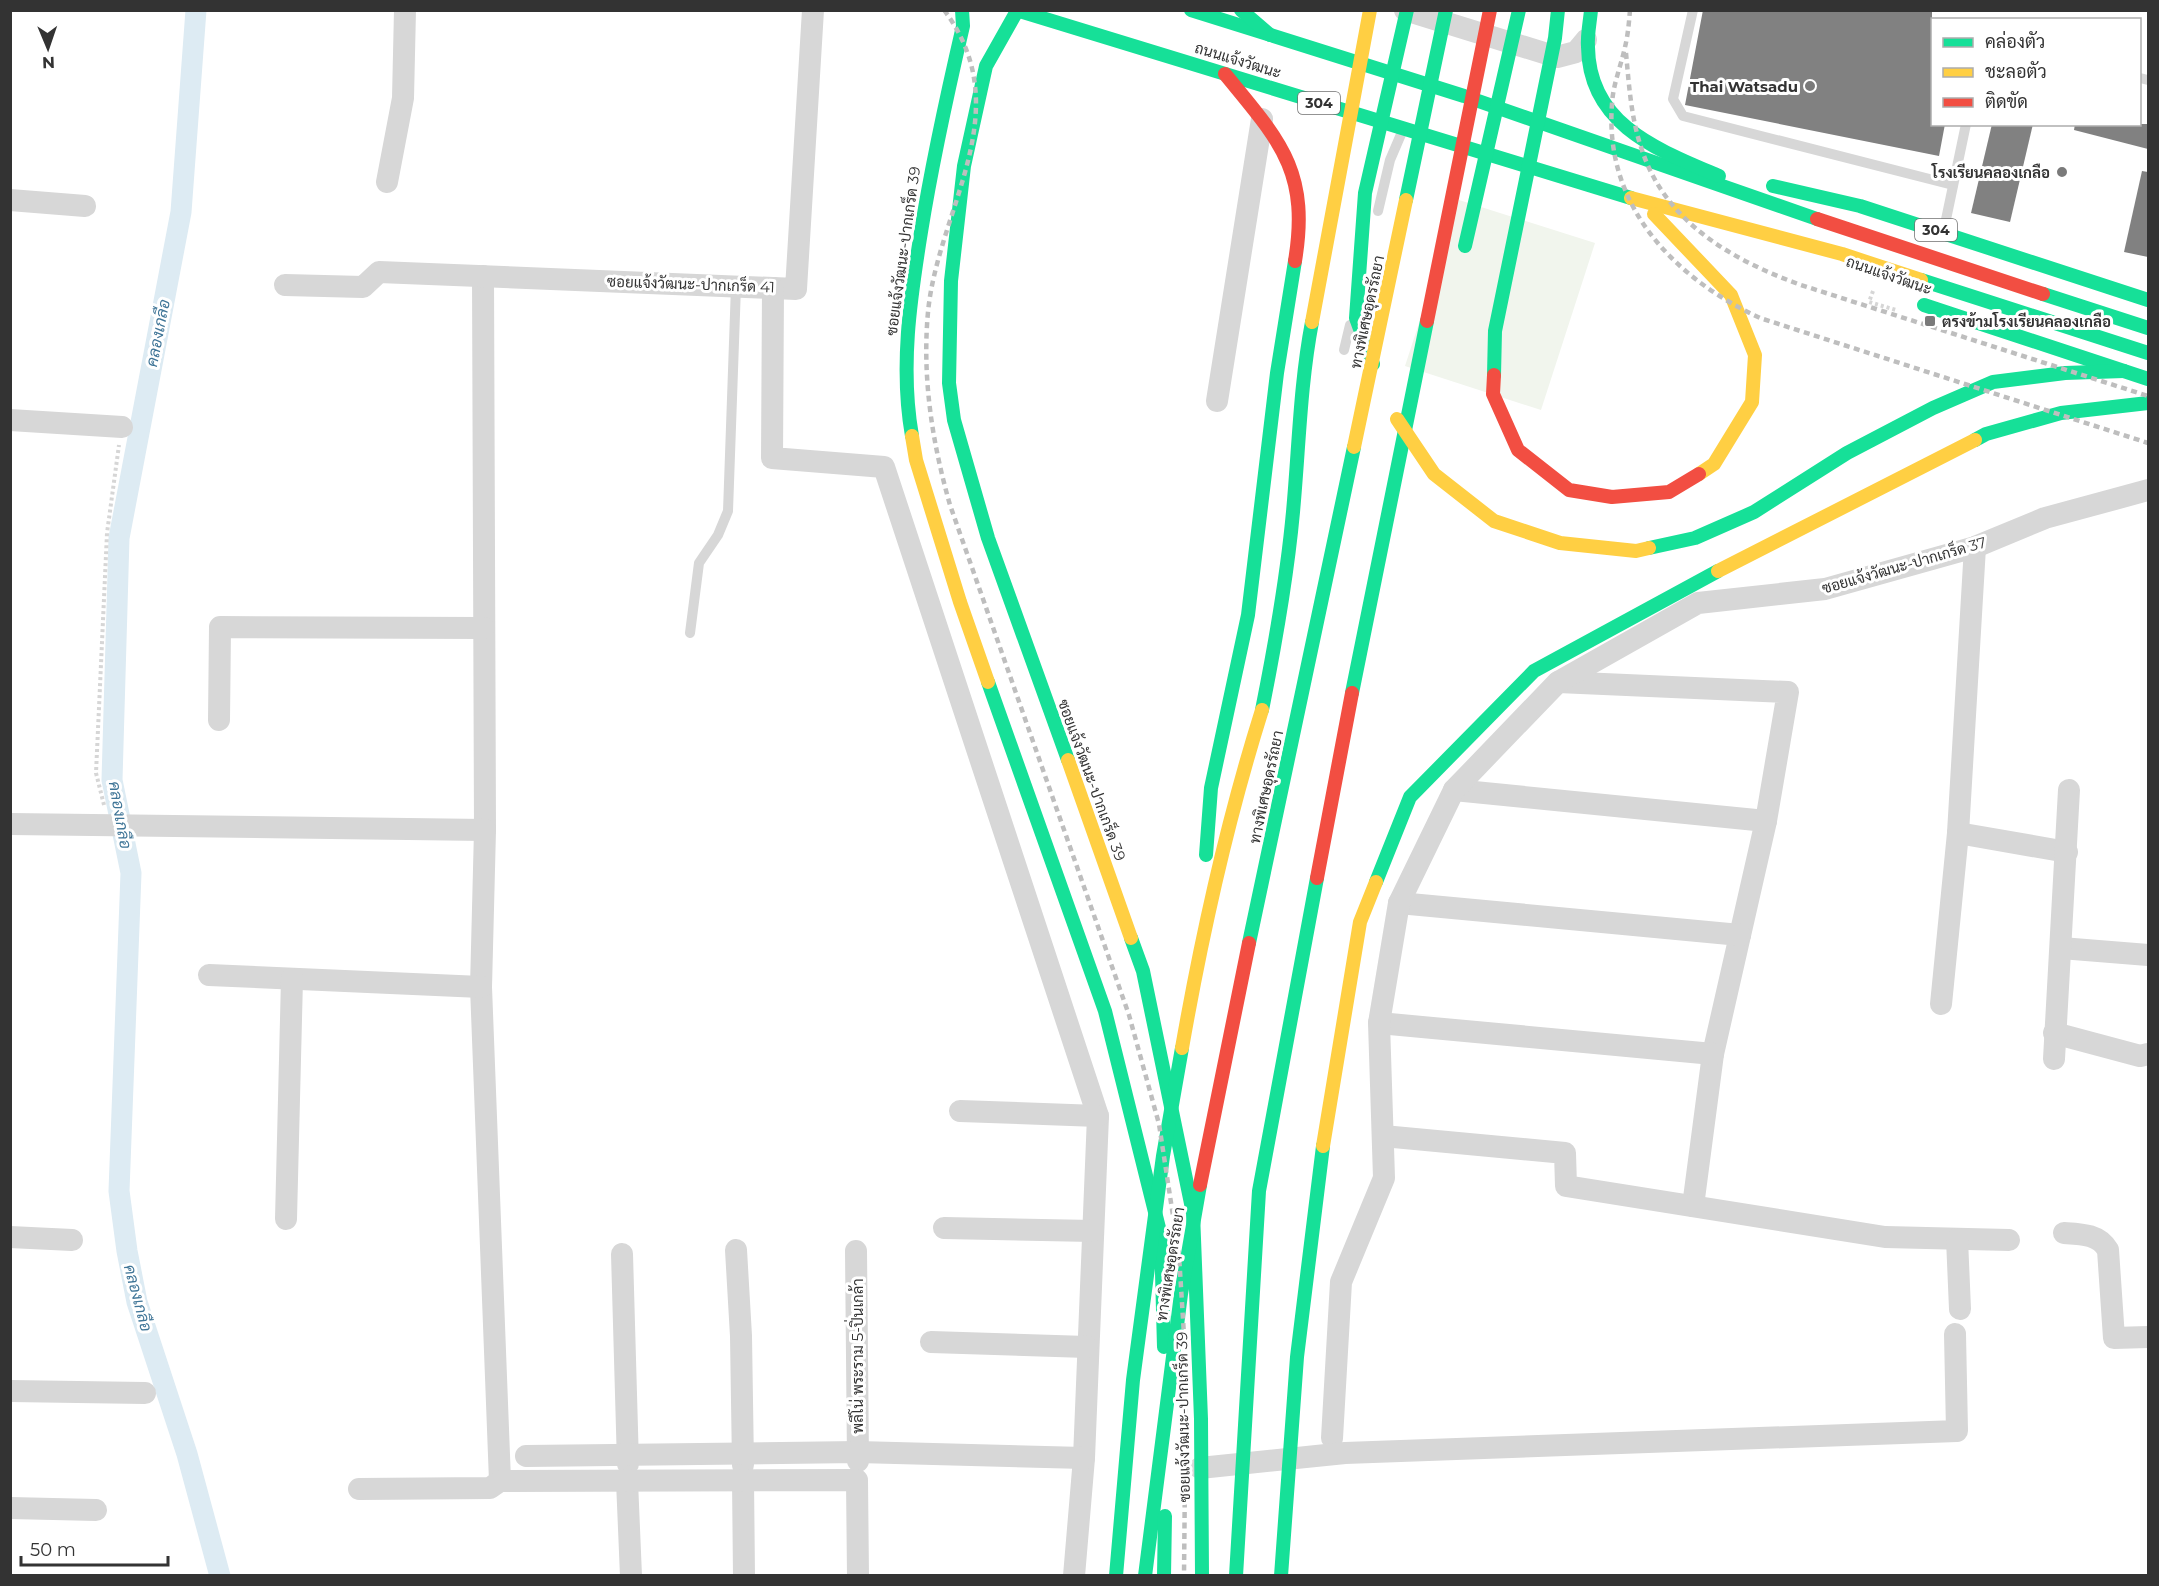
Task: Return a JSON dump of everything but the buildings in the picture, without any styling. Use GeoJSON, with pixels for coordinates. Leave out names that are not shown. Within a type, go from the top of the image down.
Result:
{"type":"FeatureCollection","features":[{"type":"Feature","properties":{"kind":"main road","name":"ซอยแจ้งวัฒนะ-ปากเกร็ด 39"},"geometry":{"type":"LineString","coordinates":[[962,10],[963,26],[934,152],[912,280],[907,407],[916,460],[960,602],[1105,1011],[1161,1236],[1166,1419],[1164,1575]]}},
{"type":"Feature","properties":{"kind":"main road","name":"ถนนแจ้งวัฒนะ"},"geometry":{"type":"LineString","coordinates":[[1191,10],[1464,96],[1848,230],[2148,328]]}},
{"type":"Feature","properties":{"kind":"main road"},"geometry":{"type":"LineString","coordinates":[[1241,10],[1270,36]]}},
{"type":"Feature","properties":{"kind":"main road"},"geometry":{"type":"LineString","coordinates":[[1116,1575],[1133,1380],[1163,1156],[1199,949],[1240,779],[1262,709],[1278,622],[1293,513],[1302,375],[1370,10]]}},
{"type":"Feature","properties":{"kind":"main road"},"geometry":{"type":"LineString","coordinates":[[1380,383],[1356,318],[1365,193],[1406,10]]}},
{"type":"Feature","properties":{"kind":"main road"},"geometry":{"type":"LineString","coordinates":[[1236,1575],[1259,1191],[1366,617],[1490,10]]}},
{"type":"Feature","properties":{"kind":"main road"},"geometry":{"type":"LineString","coordinates":[[1462,259],[1519,10]]}},
{"type":"Feature","properties":{"kind":"main road"},"geometry":{"type":"LineString","coordinates":[[1558,10],[1555,38],[1495,332],[1493,394],[1518,450],[1569,490],[1612,497],[1669,492],[1714,464],[1752,402],[1755,354],[1731,295],[1654,214]]}},
{"type":"Feature","properties":{"kind":"main road"},"geometry":{"type":"LineString","coordinates":[[1591,10],[1586,40],[1589,74],[1598,94],[1617,121],[1635,138],[1719,176]]}},
{"type":"Feature","properties":{"kind":"main road","name":"ซอยแจ้งวัฒนะ-ปากเกร็ด 39"},"geometry":{"type":"LineString","coordinates":[[1017,11],[986,66],[964,166],[944,349],[954,420],[974,494],[1143,971],[1193,1213],[1201,1419],[1202,1575]]}},
{"type":"Feature","properties":{"kind":"main road","name":"ถนนแจ้งวัฒนะ"},"geometry":{"type":"LineString","coordinates":[[1017,11],[1621,196],[1842,254],[2148,353]]}},
{"type":"Feature","properties":{"kind":"main road","name":"ทางพิเศษอุดรรัถยา"},"geometry":{"type":"LineString","coordinates":[[1146,1575],[1182,1282],[1211,1122],[1459,16]]}},
{"type":"Feature","properties":{"kind":"main road"},"geometry":{"type":"LineString","coordinates":[[1199,949],[1211,788],[1232,704],[1248,615],[1276,372],[1299,237],[1300,202],[1293,172],[1262,119],[1225,74]]}},
{"type":"Feature","properties":{"kind":"main road","name":"ถนนแจ้งวัฒนะ"},"geometry":{"type":"LineString","coordinates":[[1662,165],[1820,196],[1943,232],[2148,300]]}},
{"type":"Feature","properties":{"kind":"main road","name":"ถนนแจ้งวัฒนะ"},"geometry":{"type":"LineString","coordinates":[[1621,196],[1654,214],[1729,239]]}},
{"type":"Feature","properties":{"kind":"main road","name":"ถนนแจ้งวัฒนะ"},"geometry":{"type":"LineString","coordinates":[[1912,301],[2148,379]]}},
{"type":"Feature","properties":{"kind":"main road"},"geometry":{"type":"LineString","coordinates":[[1388,405],[1434,474],[1494,521],[1560,543],[1636,551],[1695,538],[1754,512],[1847,453],[1933,408],[1993,382],[2065,373],[2124,371]]}},
{"type":"Feature","properties":{"kind":"main road"},"geometry":{"type":"LineString","coordinates":[[1281,1575],[1297,1357],[1329,1099],[1360,922],[1410,796],[1534,671],[1700,581],[1986,434],[2061,412],[2148,403]]}},
{"type":"Feature","properties":{"kind":"main road"},"geometry":{"type":"LineString","coordinates":[[1417,478],[1426,432]]}},
{"type":"Feature","properties":{"kind":"main road"},"geometry":{"type":"LineString","coordinates":[[1309,916],[1359,732]]}},
{"type":"Feature","properties":{"kind":"street"},"geometry":{"type":"LineString","coordinates":[[387,182],[404,98],[405,10]]}},
{"type":"Feature","properties":{"kind":"street","name":"ซอยแจ้งวัฒนะ-ปากเกร็ด 41"},"geometry":{"type":"LineString","coordinates":[[285,285],[363,287],[379,272],[796,289],[813,10]]}},
{"type":"Feature","properties":{"kind":"street"},"geometry":{"type":"LineString","coordinates":[[1406,10],[1459,16],[1557,57],[1576,52],[1586,40]]}},
{"type":"Feature","properties":{"kind":"street"},"geometry":{"type":"LineString","coordinates":[[1459,16],[1464,96]]}},
{"type":"Feature","properties":{"kind":"street"},"geometry":{"type":"LineString","coordinates":[[1217,400],[1262,119]]}},
{"type":"Feature","properties":{"kind":"street"},"geometry":{"type":"LineString","coordinates":[[10,200],[85,206]]}},
{"type":"Feature","properties":{"kind":"street"},"geometry":{"type":"LineString","coordinates":[[483,276],[485,830],[481,987],[500,1481]]}},
{"type":"Feature","properties":{"kind":"street"},"geometry":{"type":"LineString","coordinates":[[773,288],[772,458],[884,467],[1098,1116],[1084,1458],[1074,1575]]}},
{"type":"Feature","properties":{"kind":"street"},"geometry":{"type":"LineString","coordinates":[[10,420],[122,427]]}},
{"type":"Feature","properties":{"kind":"street","name":"ซอยแจ้งวัฒนะ-ปากเกร็ด 37"},"geometry":{"type":"LineString","coordinates":[[1332,1438],[1341,1282],[1384,1179],[1379,1023],[1399,903],[1454,790],[1558,682],[1698,603],[1825,589],[1976,547],[2045,518],[2148,490]]}},
{"type":"Feature","properties":{"kind":"street"},"geometry":{"type":"LineString","coordinates":[[1941,1004],[1958,833],[1976,547]]}},
{"type":"Feature","properties":{"kind":"street"},"geometry":{"type":"LineString","coordinates":[[219,720],[219,627],[484,628]]}},
{"type":"Feature","properties":{"kind":"street"},"geometry":{"type":"LineString","coordinates":[[1558,682],[1788,692],[1766,821],[1713,1054],[1693,1206]]}},
{"type":"Feature","properties":{"kind":"street"},"geometry":{"type":"LineString","coordinates":[[1454,790],[1766,821]]}},
{"type":"Feature","properties":{"kind":"street"},"geometry":{"type":"LineString","coordinates":[[2054,1059],[2069,790]]}},
{"type":"Feature","properties":{"kind":"street"},"geometry":{"type":"LineString","coordinates":[[10,824],[485,830]]}},
{"type":"Feature","properties":{"kind":"street"},"geometry":{"type":"LineString","coordinates":[[1958,833],[2067,852]]}},
{"type":"Feature","properties":{"kind":"street"},"geometry":{"type":"LineString","coordinates":[[1399,903],[1740,936]]}},
{"type":"Feature","properties":{"kind":"street"},"geometry":{"type":"LineString","coordinates":[[2061,948],[2148,955]]}},
{"type":"Feature","properties":{"kind":"street"},"geometry":{"type":"LineString","coordinates":[[210,975],[481,987]]}},
{"type":"Feature","properties":{"kind":"street"},"geometry":{"type":"LineString","coordinates":[[286,1219],[292,979]]}},
{"type":"Feature","properties":{"kind":"street"},"geometry":{"type":"LineString","coordinates":[[1379,1023],[1713,1054]]}},
{"type":"Feature","properties":{"kind":"street"},"geometry":{"type":"LineString","coordinates":[[2054,1033],[2140,1056],[2148,1054]]}},
{"type":"Feature","properties":{"kind":"street"},"geometry":{"type":"LineString","coordinates":[[960,1111],[1098,1116]]}},
{"type":"Feature","properties":{"kind":"street"},"geometry":{"type":"LineString","coordinates":[[1383,1136],[1566,1153],[1566,1186],[1885,1237],[2009,1240]]}},
{"type":"Feature","properties":{"kind":"street"},"geometry":{"type":"LineString","coordinates":[[944,1228],[1093,1231]]}},
{"type":"Feature","properties":{"kind":"street"},"geometry":{"type":"LineString","coordinates":[[2064,1233],[2094,1238],[2103,1242],[2108,1250],[2114,1338],[2148,1337]]}},
{"type":"Feature","properties":{"kind":"street"},"geometry":{"type":"LineString","coordinates":[[10,1237],[72,1240]]}},
{"type":"Feature","properties":{"kind":"street"},"geometry":{"type":"LineString","coordinates":[[1957,1239],[1960,1309]]}},
{"type":"Feature","properties":{"kind":"street"},"geometry":{"type":"LineString","coordinates":[[736,1250],[741,1336],[744,1575]]}},
{"type":"Feature","properties":{"kind":"street","name":"พลีโน่ พระราม 5-ปิ่นเกล้า"},"geometry":{"type":"LineString","coordinates":[[856,1251],[858,1575]]}},
{"type":"Feature","properties":{"kind":"street"},"geometry":{"type":"LineString","coordinates":[[622,1254],[631,1575]]}},
{"type":"Feature","properties":{"kind":"street"},"geometry":{"type":"LineString","coordinates":[[1200,1468],[1345,1453],[1957,1431],[1955,1334]]}},
{"type":"Feature","properties":{"kind":"street"},"geometry":{"type":"LineString","coordinates":[[931,1342],[1087,1347]]}},
{"type":"Feature","properties":{"kind":"street"},"geometry":{"type":"LineString","coordinates":[[10,1391],[145,1393]]}},
{"type":"Feature","properties":{"kind":"street"},"geometry":{"type":"LineString","coordinates":[[526,1456],[628,1466],[858,1464],[1084,1458]]}},
{"type":"Feature","properties":{"kind":"street"},"geometry":{"type":"LineString","coordinates":[[359,1489],[490,1488],[500,1481],[628,1466]]}},
{"type":"Feature","properties":{"kind":"street"},"geometry":{"type":"LineString","coordinates":[[10,1508],[96,1510]]}},
{"type":"Feature","properties":{"kind":"lane"},"geometry":{"type":"LineString","coordinates":[[1693,10],[1673,99],[1683,116],[1953,185]]}},
{"type":"Feature","properties":{"kind":"lane"},"geometry":{"type":"LineString","coordinates":[[1943,232],[1966,126]]}},
{"type":"Feature","properties":{"kind":"lane"},"geometry":{"type":"LineString","coordinates":[[1344,350],[1390,160],[1403,128]]}},
{"type":"Feature","properties":{"kind":"lane"},"geometry":{"type":"LineString","coordinates":[[690,633],[699,563],[718,535],[728,511],[736,286]]}},
{"type":"Feature","properties":{"kind":"path"},"geometry":{"type":"LineString","coordinates":[[1869,302],[1896,310]]}},
{"type":"Feature","properties":{"kind":"path"},"geometry":{"type":"LineString","coordinates":[[110,825],[96,773],[107,533],[122,427]]}},
{"type":"Feature","properties":{"kind":"shaded area"},"geometry":{"type":"Polygon","coordinates":[[[1459,200],[1595,243],[1541,410],[1405,366],[1459,200]]]}},
{"type":"Feature","properties":{"kind":"waterway","name":"คลองเกลือ"},"geometry":{"type":"LineString","coordinates":[[196,10],[181,212],[119,538],[112,780],[131,873],[119,1191],[127,1251],[137,1302],[187,1454],[220,1576]]}},
{"type":"Feature","properties":{"kind":"railway"},"geometry":{"type":"LineString","coordinates":[[944,10],[966,48],[975,85],[975,123],[968,160],[935,273],[928,312],[926,361],[930,409],[938,457],[950,505],[1129,1015],[1159,1124],[1179,1255],[1186,1367],[1184,1576]]}},
{"type":"Feature","properties":{"kind":"railway"},"geometry":{"type":"LineString","coordinates":[[1630,10],[1626,42],[1615,82],[1612,104],[1613,141],[1620,175],[1633,206],[1651,234],[1673,260],[1699,282],[1729,302],[1760,318],[2148,443]]}},
{"type":"Feature","properties":{"kind":"railway"},"geometry":{"type":"LineString","coordinates":[[1626,53],[1635,124],[1641,147],[1652,173],[1666,197],[1684,217],[1726,250],[1775,275],[1801,285],[2148,396]]}},
{"type":"Feature","properties":{"kind":"traffic: fast"},"geometry":{"type":"LineString","coordinates":[[912,436],[907,385],[910,308],[930,180],[963,26],[962,10]]}},
{"type":"Feature","properties":{"kind":"traffic: fast"},"geometry":{"type":"LineString","coordinates":[[1016,10],[1631,198]]}},
{"type":"Feature","properties":{"kind":"traffic: fast"},"geometry":{"type":"LineString","coordinates":[[1191,10],[1464,96],[1817,219]]}},
{"type":"Feature","properties":{"kind":"traffic: fast"},"geometry":{"type":"LineString","coordinates":[[1241,10],[1270,35]]}},
{"type":"Feature","properties":{"kind":"traffic: fast"},"geometry":{"type":"LineString","coordinates":[[1373,364],[1356,318],[1365,193],[1407,10]]}},
{"type":"Feature","properties":{"kind":"traffic: fast"},"geometry":{"type":"LineString","coordinates":[[1406,200],[1446,10]]}},
{"type":"Feature","properties":{"kind":"traffic: fast"},"geometry":{"type":"LineString","coordinates":[[1465,246],[1519,10]]}},
{"type":"Feature","properties":{"kind":"traffic: fast"},"geometry":{"type":"LineString","coordinates":[[1494,375],[1495,331],[1555,38],[1558,10]]}},
{"type":"Feature","properties":{"kind":"traffic: fast"},"geometry":{"type":"LineString","coordinates":[[1591,10],[1588,33],[1591,74],[1600,96],[1614,115],[1631,131],[1651,144],[1719,176]]}},
{"type":"Feature","properties":{"kind":"traffic: fast"},"geometry":{"type":"LineString","coordinates":[[1017,11],[986,66],[964,166],[951,281],[949,383],[954,420],[988,538],[1068,760]]}},
{"type":"Feature","properties":{"kind":"traffic: fast"},"geometry":{"type":"LineString","coordinates":[[1773,186],[1860,206],[2148,300]]}},
{"type":"Feature","properties":{"kind":"traffic: fast"},"geometry":{"type":"LineString","coordinates":[[1206,855],[1211,788],[1248,615],[1277,373],[1295,261]]}},
{"type":"Feature","properties":{"kind":"traffic: fast"},"geometry":{"type":"LineString","coordinates":[[1921,280],[2148,353]]}},
{"type":"Feature","properties":{"kind":"traffic: fast"},"geometry":{"type":"LineString","coordinates":[[2043,294],[2148,328]]}},
{"type":"Feature","properties":{"kind":"traffic: fast"},"geometry":{"type":"LineString","coordinates":[[1924,305],[2148,379]]}},
{"type":"Feature","properties":{"kind":"traffic: fast"},"geometry":{"type":"LineString","coordinates":[[1352,693],[1427,321]]}},
{"type":"Feature","properties":{"kind":"traffic: fast"},"geometry":{"type":"LineString","coordinates":[[1262,710],[1287,562],[1302,393],[1312,322]]}},
{"type":"Feature","properties":{"kind":"traffic: fast"},"geometry":{"type":"LineString","coordinates":[[1649,548],[1695,538],[1754,512],[1847,453],[1933,408],[1993,382],[2065,373],[2124,371]]}},
{"type":"Feature","properties":{"kind":"traffic: fast"},"geometry":{"type":"LineString","coordinates":[[1975,440],[1986,434],[2061,413],[2148,403]]}},
{"type":"Feature","properties":{"kind":"traffic: fast"},"geometry":{"type":"LineString","coordinates":[[1249,943],[1354,447]]}},
{"type":"Feature","properties":{"kind":"traffic: fast"},"geometry":{"type":"LineString","coordinates":[[1376,882],[1410,797],[1534,671],[1718,571]]}},
{"type":"Feature","properties":{"kind":"traffic: fast"},"geometry":{"type":"LineString","coordinates":[[988,682],[1105,1011],[1161,1236],[1164,1347]]}},
{"type":"Feature","properties":{"kind":"traffic: fast"},"geometry":{"type":"LineString","coordinates":[[1236,1576],[1259,1191],[1317,878]]}},
{"type":"Feature","properties":{"kind":"traffic: fast"},"geometry":{"type":"LineString","coordinates":[[1131,938],[1143,971],[1193,1213],[1201,1419],[1202,1576]]}},
{"type":"Feature","properties":{"kind":"traffic: fast"},"geometry":{"type":"LineString","coordinates":[[1116,1576],[1133,1380],[1163,1156],[1182,1048]]}},
{"type":"Feature","properties":{"kind":"traffic: fast"},"geometry":{"type":"LineString","coordinates":[[1281,1576],[1297,1357],[1323,1146]]}},
{"type":"Feature","properties":{"kind":"traffic: fast"},"geometry":{"type":"LineString","coordinates":[[1145,1576],[1181,1294],[1200,1185]]}},
{"type":"Feature","properties":{"kind":"traffic: fast"},"geometry":{"type":"LineString","coordinates":[[1164,1576],[1165,1516]]}},
{"type":"Feature","properties":{"kind":"traffic: slow"},"geometry":{"type":"LineString","coordinates":[[1312,322],[1370,10]]}},
{"type":"Feature","properties":{"kind":"traffic: slow"},"geometry":{"type":"LineString","coordinates":[[1631,198],[1842,254],[1921,280]]}},
{"type":"Feature","properties":{"kind":"traffic: slow"},"geometry":{"type":"LineString","coordinates":[[1354,447],[1406,200]]}},
{"type":"Feature","properties":{"kind":"traffic: slow"},"geometry":{"type":"LineString","coordinates":[[1654,214],[1731,295],[1755,355],[1752,402],[1714,464],[1699,474]]}},
{"type":"Feature","properties":{"kind":"traffic: slow"},"geometry":{"type":"LineString","coordinates":[[1397,419],[1434,474],[1494,521],[1560,543],[1636,551],[1649,548]]}},
{"type":"Feature","properties":{"kind":"traffic: slow"},"geometry":{"type":"LineString","coordinates":[[912,436],[916,460],[960,602],[988,682]]}},
{"type":"Feature","properties":{"kind":"traffic: slow"},"geometry":{"type":"LineString","coordinates":[[1718,571],[1975,440]]}},
{"type":"Feature","properties":{"kind":"traffic: slow"},"geometry":{"type":"LineString","coordinates":[[1182,1048],[1216,878],[1262,710]]}},
{"type":"Feature","properties":{"kind":"traffic: slow"},"geometry":{"type":"LineString","coordinates":[[1068,760],[1131,938]]}},
{"type":"Feature","properties":{"kind":"traffic: slow"},"geometry":{"type":"LineString","coordinates":[[1323,1146],[1360,922],[1376,882]]}},
{"type":"Feature","properties":{"kind":"traffic: jam"},"geometry":{"type":"LineString","coordinates":[[1427,321],[1490,10]]}},
{"type":"Feature","properties":{"kind":"traffic: jam"},"geometry":{"type":"LineString","coordinates":[[1225,74],[1275,138],[1294,179],[1299,230],[1295,261]]}},
{"type":"Feature","properties":{"kind":"traffic: jam"},"geometry":{"type":"LineString","coordinates":[[1817,219],[2043,294]]}},
{"type":"Feature","properties":{"kind":"traffic: jam"},"geometry":{"type":"LineString","coordinates":[[1494,375],[1493,394],[1518,450],[1569,490],[1612,497],[1669,492],[1699,474]]}},
{"type":"Feature","properties":{"kind":"traffic: jam"},"geometry":{"type":"LineString","coordinates":[[1317,878],[1352,693]]}},
{"type":"Feature","properties":{"kind":"traffic: jam"},"geometry":{"type":"LineString","coordinates":[[1200,1185],[1249,943]]}},
{"type":"Feature","properties":{"kind":"place","name":"Thai Watsadu"},"geometry":{"type":"Point","coordinates":[1810,86]}},
{"type":"Feature","properties":{"kind":"place","name":"โรงเรียนคลองเกลือ"},"geometry":{"type":"Point","coordinates":[2062,172]}},
{"type":"Feature","properties":{"kind":"place","name":"ตรงข้ามโรงเรียนคลองเกลือ"},"geometry":{"type":"Point","coordinates":[1930,321]}}]}
